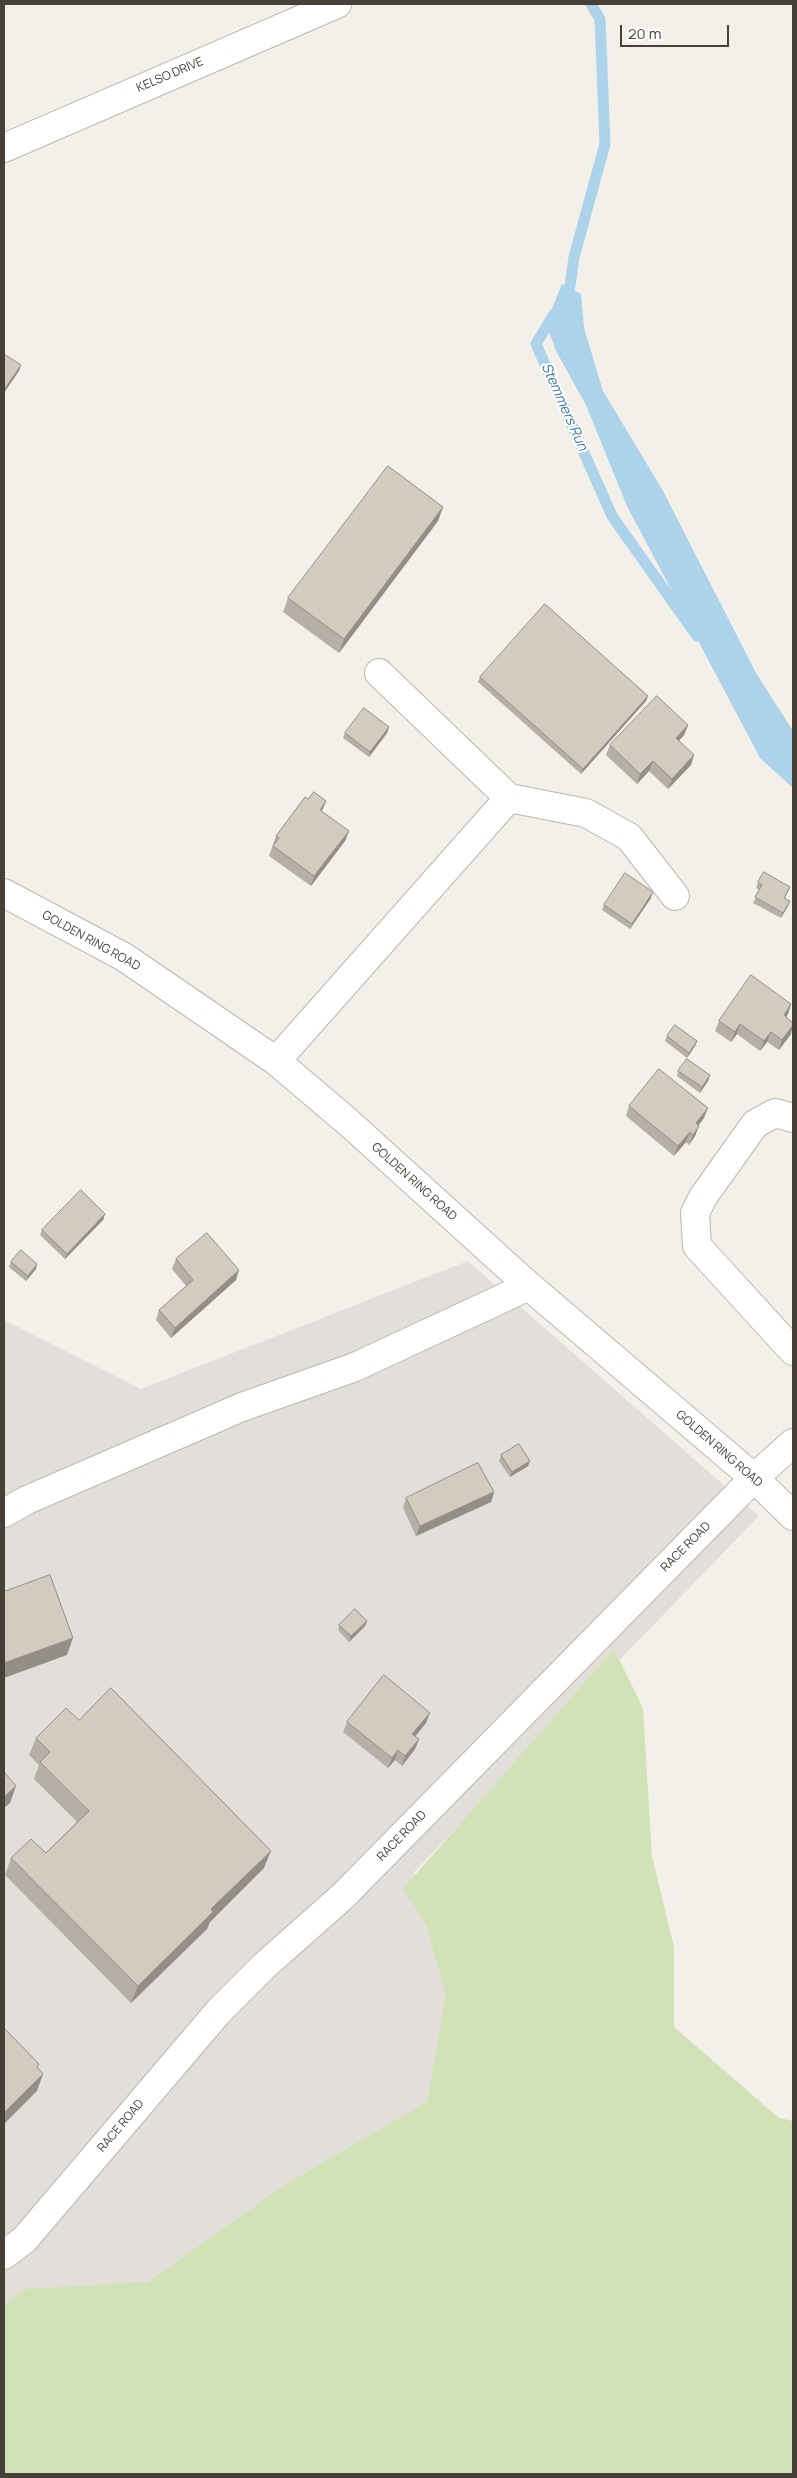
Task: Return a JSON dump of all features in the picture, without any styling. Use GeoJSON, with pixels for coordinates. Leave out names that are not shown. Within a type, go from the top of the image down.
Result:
{"type":"FeatureCollection","features":[{"type":"Feature","properties":{"kind":"street","name":"KELSO DRIVE"},"geometry":{"type":"LineString","coordinates":[[4,148],[335,5]]}},
{"type":"Feature","properties":{"kind":"street"},"geometry":{"type":"LineString","coordinates":[[379,673],[510,798],[586,813],[629,837],[675,896]]}},
{"type":"Feature","properties":{"kind":"street"},"geometry":{"type":"LineString","coordinates":[[276,1061],[510,798]]}},
{"type":"Feature","properties":{"kind":"street","name":"GOLDEN RING ROAD"},"geometry":{"type":"LineString","coordinates":[[4,893],[124,957],[276,1061],[348,1122],[529,1286],[754,1478],[793,1516]]}},
{"type":"Feature","properties":{"kind":"street"},"geometry":{"type":"LineString","coordinates":[[793,1118],[776,1112],[755,1124],[703,1197],[695,1213],[697,1246],[793,1351]]}},
{"type":"Feature","properties":{"kind":"street"},"geometry":{"type":"LineString","coordinates":[[9,1502],[242,1407],[355,1367],[529,1286]]}},
{"type":"Feature","properties":{"kind":"street","name":"RACE ROAD"},"geometry":{"type":"LineString","coordinates":[[11,2245],[219,2011],[264,1966],[343,1896],[754,1478],[793,1443]]}},
{"type":"Feature","properties":{"kind":"shaded area"},"geometry":{"type":"Polygon","coordinates":[[[468,1261],[759,1516],[413,1873],[562,1998],[606,2105],[4,2402],[4,1320],[141,1389],[468,1261]]]}},
{"type":"Feature","properties":{"kind":"green space"},"geometry":{"type":"Polygon","coordinates":[[[614,1649],[643,1708],[652,1856],[674,1947],[674,2027],[779,2118],[793,2121],[793,2474],[4,2474],[4,2306],[24,2289],[148,2282],[286,2184],[427,2102],[446,1996],[426,1924],[403,1889],[614,1649]]]}},
{"type":"Feature","properties":{"kind":"water"},"geometry":{"type":"Polygon","coordinates":[[[562,284],[581,294],[584,328],[603,391],[663,491],[756,673],[793,731],[793,788],[760,758],[627,506],[586,405],[556,351],[546,323],[562,284]]]}},
{"type":"Feature","properties":{"kind":"building"},"geometry":{"type":"Polygon","coordinates":[[[4,354],[21,365],[4,390],[4,354]]]}},
{"type":"Feature","properties":{"kind":"building"},"geometry":{"type":"Polygon","coordinates":[[[388,466],[443,507],[344,639],[288,598],[388,466]]]}},
{"type":"Feature","properties":{"kind":"building"},"geometry":{"type":"Polygon","coordinates":[[[545,604],[648,696],[583,769],[480,677],[545,604]]]}},
{"type":"Feature","properties":{"kind":"building"},"geometry":{"type":"Polygon","coordinates":[[[657,696],[688,725],[676,738],[694,755],[672,779],[653,761],[640,774],[610,745],[657,696]]]}},
{"type":"Feature","properties":{"kind":"building"},"geometry":{"type":"Polygon","coordinates":[[[364,708],[389,727],[370,752],[345,733],[364,708]]]}},
{"type":"Feature","properties":{"kind":"building"},"geometry":{"type":"Polygon","coordinates":[[[314,792],[326,801],[320,810],[349,831],[314,876],[273,846],[279,838],[276,836],[305,797],[308,799],[314,792]]]}},
{"type":"Feature","properties":{"kind":"building"},"geometry":{"type":"Polygon","coordinates":[[[764,872],[790,887],[784,898],[790,901],[783,913],[755,897],[762,885],[758,882],[764,872]]]}},
{"type":"Feature","properties":{"kind":"building"},"geometry":{"type":"Polygon","coordinates":[[[625,873],[653,892],[632,924],[604,905],[625,873]]]}},
{"type":"Feature","properties":{"kind":"building"},"geometry":{"type":"Polygon","coordinates":[[[751,975],[791,1004],[784,1015],[793,1025],[782,1040],[771,1032],[764,1041],[740,1024],[735,1032],[719,1021],[751,975]]]}},
{"type":"Feature","properties":{"kind":"building"},"geometry":{"type":"Polygon","coordinates":[[[675,1025],[697,1041],[689,1053],[667,1036],[675,1025]]]}},
{"type":"Feature","properties":{"kind":"building"},"geometry":{"type":"Polygon","coordinates":[[[687,1059],[710,1075],[702,1087],[678,1071],[687,1059]]]}},
{"type":"Feature","properties":{"kind":"building"},"geometry":{"type":"Polygon","coordinates":[[[659,1069],[708,1108],[696,1123],[699,1126],[693,1135],[690,1132],[678,1146],[629,1106],[659,1069]]]}},
{"type":"Feature","properties":{"kind":"building"},"geometry":{"type":"Polygon","coordinates":[[[81,1190],[105,1214],[67,1254],[42,1230],[81,1190]]]}},
{"type":"Feature","properties":{"kind":"building"},"geometry":{"type":"Polygon","coordinates":[[[207,1233],[239,1270],[175,1328],[159,1310],[193,1280],[176,1259],[207,1233]]]}},
{"type":"Feature","properties":{"kind":"building"},"geometry":{"type":"Polygon","coordinates":[[[21,1250],[37,1264],[28,1276],[11,1262],[21,1250]]]}},
{"type":"Feature","properties":{"kind":"building"},"geometry":{"type":"Polygon","coordinates":[[[519,1444],[530,1461],[512,1472],[501,1455],[519,1444]]]}},
{"type":"Feature","properties":{"kind":"building"},"geometry":{"type":"Polygon","coordinates":[[[478,1463],[494,1492],[420,1526],[406,1498],[478,1463]]]}},
{"type":"Feature","properties":{"kind":"building"},"geometry":{"type":"Polygon","coordinates":[[[50,1575],[73,1638],[4,1663],[4,1592],[50,1575]]]}},
{"type":"Feature","properties":{"kind":"building"},"geometry":{"type":"Polygon","coordinates":[[[355,1609],[367,1621],[351,1636],[339,1625],[355,1609]]]}},
{"type":"Feature","properties":{"kind":"building"},"geometry":{"type":"Polygon","coordinates":[[[384,1675],[430,1713],[412,1734],[419,1739],[405,1756],[398,1750],[392,1758],[347,1722],[384,1675]]]}},
{"type":"Feature","properties":{"kind":"building"},"geometry":{"type":"Polygon","coordinates":[[[111,1688],[271,1851],[211,1909],[213,1912],[138,1986],[11,1858],[31,1839],[46,1853],[89,1811],[40,1762],[50,1752],[36,1738],[66,1708],[79,1720],[111,1688]]]}},
{"type":"Feature","properties":{"kind":"building"},"geometry":{"type":"Polygon","coordinates":[[[4,1772],[16,1786],[4,1797],[4,1772]]]}},
{"type":"Feature","properties":{"kind":"building"},"geometry":{"type":"Polygon","coordinates":[[[4,2028],[39,2064],[37,2067],[43,2074],[4,2113],[4,2028]]]}},
{"type":"Feature","properties":{"kind":"waterway","name":"Stemmers Run"},"geometry":{"type":"LineString","coordinates":[[563,298],[570,286],[574,257],[605,144],[600,19],[591,4]]}},
{"type":"Feature","properties":{"kind":"waterway","name":"Stemmers Run"},"geometry":{"type":"LineString","coordinates":[[554,314],[536,344],[612,516],[697,636]]}}]}
